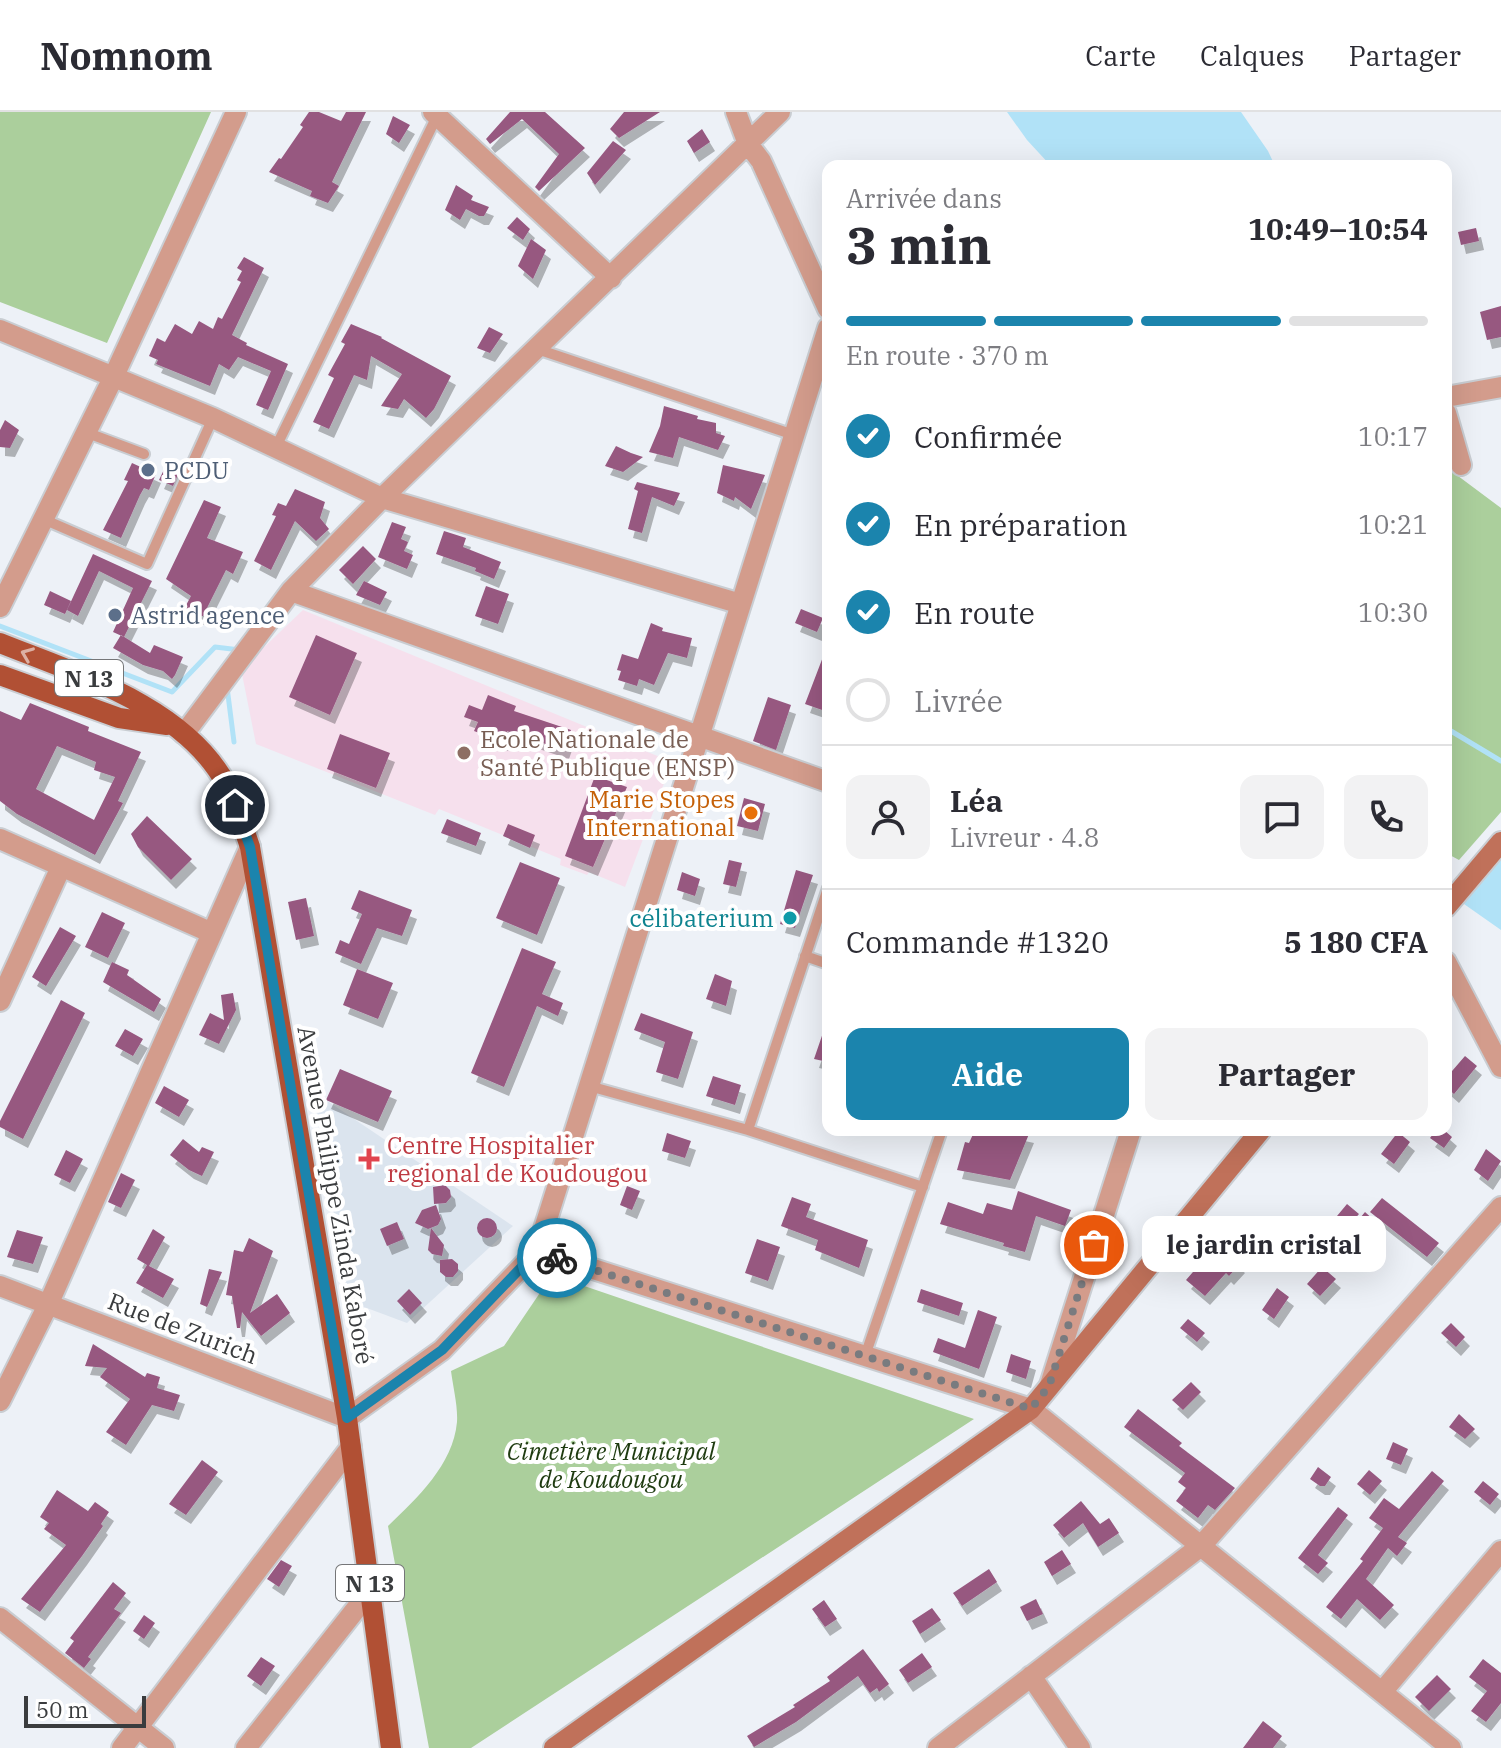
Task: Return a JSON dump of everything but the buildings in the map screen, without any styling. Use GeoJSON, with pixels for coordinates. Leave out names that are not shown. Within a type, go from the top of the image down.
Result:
{"type":"FeatureCollection","features":[{"type":"Feature","properties":{"kind":"main road","name":"Avenue Philippe Zinda Kaboré"},"geometry":{"type":"LineString","coordinates":[[0,643],[126,694],[178,730],[210,760],[225,782],[250,847],[347,1418],[391,1748]]}},
{"type":"Feature","properties":{"kind":"main road","name":"N 13"},"geometry":{"type":"LineString","coordinates":[[0,675],[119,718],[178,730]]}},
{"type":"Feature","properties":{"kind":"street"},"geometry":{"type":"LineString","coordinates":[[0,607],[113,378],[236,112]]}},
{"type":"Feature","properties":{"kind":"street"},"geometry":{"type":"LineString","coordinates":[[736,112],[748,144],[761,161],[822,296]]}},
{"type":"Feature","properties":{"kind":"street"},"geometry":{"type":"LineString","coordinates":[[178,730],[291,591],[382,498],[780,112]]}},
{"type":"Feature","properties":{"kind":"street"},"geometry":{"type":"LineString","coordinates":[[437,113],[611,278]]}},
{"type":"Feature","properties":{"kind":"street"},"geometry":{"type":"LineString","coordinates":[[0,330],[213,418],[382,498],[741,604]]}},
{"type":"Feature","properties":{"kind":"street"},"geometry":{"type":"LineString","coordinates":[[347,1418],[442,1350],[537,1251],[822,347]]}},
{"type":"Feature","properties":{"kind":"street"},"geometry":{"type":"LineString","coordinates":[[1452,396],[1501,387]]}},
{"type":"Feature","properties":{"kind":"street"},"geometry":{"type":"LineString","coordinates":[[1452,434],[1461,465]]}},
{"type":"Feature","properties":{"kind":"street"},"geometry":{"type":"LineString","coordinates":[[291,591],[822,780]]}},
{"type":"Feature","properties":{"kind":"street"},"geometry":{"type":"LineString","coordinates":[[0,839],[212,933]]}},
{"type":"Feature","properties":{"kind":"street"},"geometry":{"type":"LineString","coordinates":[[1452,900],[1501,842]]}},
{"type":"Feature","properties":{"kind":"street"},"geometry":{"type":"LineString","coordinates":[[0,1401],[48,1305],[250,847]]}},
{"type":"Feature","properties":{"kind":"street"},"geometry":{"type":"LineString","coordinates":[[0,1001],[61,867]]}},
{"type":"Feature","properties":{"kind":"street"},"geometry":{"type":"LineString","coordinates":[[1452,973],[1501,1067]]}},
{"type":"Feature","properties":{"kind":"street"},"geometry":{"type":"LineString","coordinates":[[1049,1386],[1129,1136]]}},
{"type":"Feature","properties":{"kind":"street"},"geometry":{"type":"LineString","coordinates":[[554,1748],[1031,1409],[1256,1136]]}},
{"type":"Feature","properties":{"kind":"street"},"geometry":{"type":"LineString","coordinates":[[938,1748],[1201,1546],[1501,1207]]}},
{"type":"Feature","properties":{"kind":"street"},"geometry":{"type":"LineString","coordinates":[[537,1251],[1031,1409],[1451,1748]]}},
{"type":"Feature","properties":{"kind":"street","name":"Rue de Zurich"},"geometry":{"type":"LineString","coordinates":[[0,1286],[347,1418]]}},
{"type":"Feature","properties":{"kind":"street"},"geometry":{"type":"LineString","coordinates":[[122,1748],[351,1447]]}},
{"type":"Feature","properties":{"kind":"street"},"geometry":{"type":"LineString","coordinates":[[1382,1692],[1501,1551]]}},
{"type":"Feature","properties":{"kind":"street"},"geometry":{"type":"LineString","coordinates":[[246,1748],[371,1590]]}},
{"type":"Feature","properties":{"kind":"street"},"geometry":{"type":"LineString","coordinates":[[0,1618],[164,1748]]}},
{"type":"Feature","properties":{"kind":"street"},"geometry":{"type":"LineString","coordinates":[[1031,1676],[1080,1748]]}},
{"type":"Feature","properties":{"kind":"lane"},"geometry":{"type":"LineString","coordinates":[[276,447],[437,113]]}},
{"type":"Feature","properties":{"kind":"lane"},"geometry":{"type":"LineString","coordinates":[[537,349],[794,435]]}},
{"type":"Feature","properties":{"kind":"lane"},"geometry":{"type":"LineString","coordinates":[[43,519],[147,564],[213,418]]}},
{"type":"Feature","properties":{"kind":"lane"},"geometry":{"type":"LineString","coordinates":[[85,432],[144,454]]}},
{"type":"Feature","properties":{"kind":"lane"},"geometry":{"type":"LineString","coordinates":[[748,1130],[822,906]]}},
{"type":"Feature","properties":{"kind":"lane"},"geometry":{"type":"LineString","coordinates":[[805,956],[822,962]]}},
{"type":"Feature","properties":{"kind":"lane"},"geometry":{"type":"LineString","coordinates":[[589,1086],[748,1130],[923,1187]]}},
{"type":"Feature","properties":{"kind":"lane"},"geometry":{"type":"LineString","coordinates":[[865,1356],[940,1136]]}},
{"type":"Feature","properties":{"kind":"shaded area","name":"Ecole Nationale de Santé Publique (ENSP)"},"geometry":{"type":"Polygon","coordinates":[[[303,610],[672,762],[625,887],[589,872],[587,875],[560,865],[561,859],[439,809],[435,815],[256,744],[241,669],[303,610]]]}},
{"type":"Feature","properties":{"kind":"shaded area","name":"Centre Hospitalier regional de Koudougou"},"geometry":{"type":"Polygon","coordinates":[[[314,1092],[513,1226],[407,1323],[348,1301],[314,1092]]]}},
{"type":"Feature","properties":{"kind":"green space"},"geometry":{"type":"Polygon","coordinates":[[[0,112],[211,112],[107,343],[0,302],[0,112]]]}},
{"type":"Feature","properties":{"kind":"green space"},"geometry":{"type":"Polygon","coordinates":[[[1452,471],[1501,508],[1501,812],[1459,860],[1452,856],[1452,471]]]}},
{"type":"Feature","properties":{"kind":"green space","name":"Cimetière Municipal de Koudougou"},"geometry":{"type":"Polygon","coordinates":[[[552,1275],[974,1419],[471,1748],[429,1748],[388,1526],[432,1480],[449,1452],[457,1422],[451,1371],[504,1346],[552,1275]]]}},
{"type":"Feature","properties":{"kind":"water"},"geometry":{"type":"Polygon","coordinates":[[[1007,112],[1241,112],[1272,160],[1045,160],[1007,112]]]}},
{"type":"Feature","properties":{"kind":"water"},"geometry":{"type":"Polygon","coordinates":[[[1501,842],[1501,930],[1454,897],[1501,842]]]}},
{"type":"Feature","properties":{"kind":"waterway"},"geometry":{"type":"LineString","coordinates":[[0,626],[172,692],[215,647],[240,650]]}},
{"type":"Feature","properties":{"kind":"waterway"},"geometry":{"type":"LineString","coordinates":[[227,687],[234,742]]}},
{"type":"Feature","properties":{"kind":"waterway"},"geometry":{"type":"LineString","coordinates":[[1452,732],[1501,761]]}},
{"type":"Feature","properties":{"kind":"way so far"},"geometry":{"type":"LineString","coordinates":[[557,1258],[1031,1409],[1049,1386],[1094,1245]]}},
{"type":"Feature","properties":{"kind":"place","name":"PCDU"},"geometry":{"type":"Point","coordinates":[148,470]}},
{"type":"Feature","properties":{"kind":"place","name":"Astrid agence"},"geometry":{"type":"Point","coordinates":[115,615]}},
{"type":"Feature","properties":{"kind":"place","name":"Ecole Nationale de Santé Publique (ENSP)"},"geometry":{"type":"Point","coordinates":[464,753]}},
{"type":"Feature","properties":{"kind":"place","name":"Marie Stopes International"},"geometry":{"type":"Point","coordinates":[751,813]}},
{"type":"Feature","properties":{"kind":"place","name":"célibaterium"},"geometry":{"type":"Point","coordinates":[790,918]}},
{"type":"Feature","properties":{"kind":"place","name":"Centre Hospitalier regional de Koudougou"},"geometry":{"type":"Point","coordinates":[369,1159]}},
{"type":"Feature","properties":{"kind":"place","name":"le jardin cristal"},"geometry":{"type":"Point","coordinates":[1094,1245]}},
{"type":"Feature","properties":{"kind":"route"},"geometry":{"type":"LineString","coordinates":[[235,805],[250,847],[347,1418],[442,1350],[537,1251],[557,1258]]}}]}
